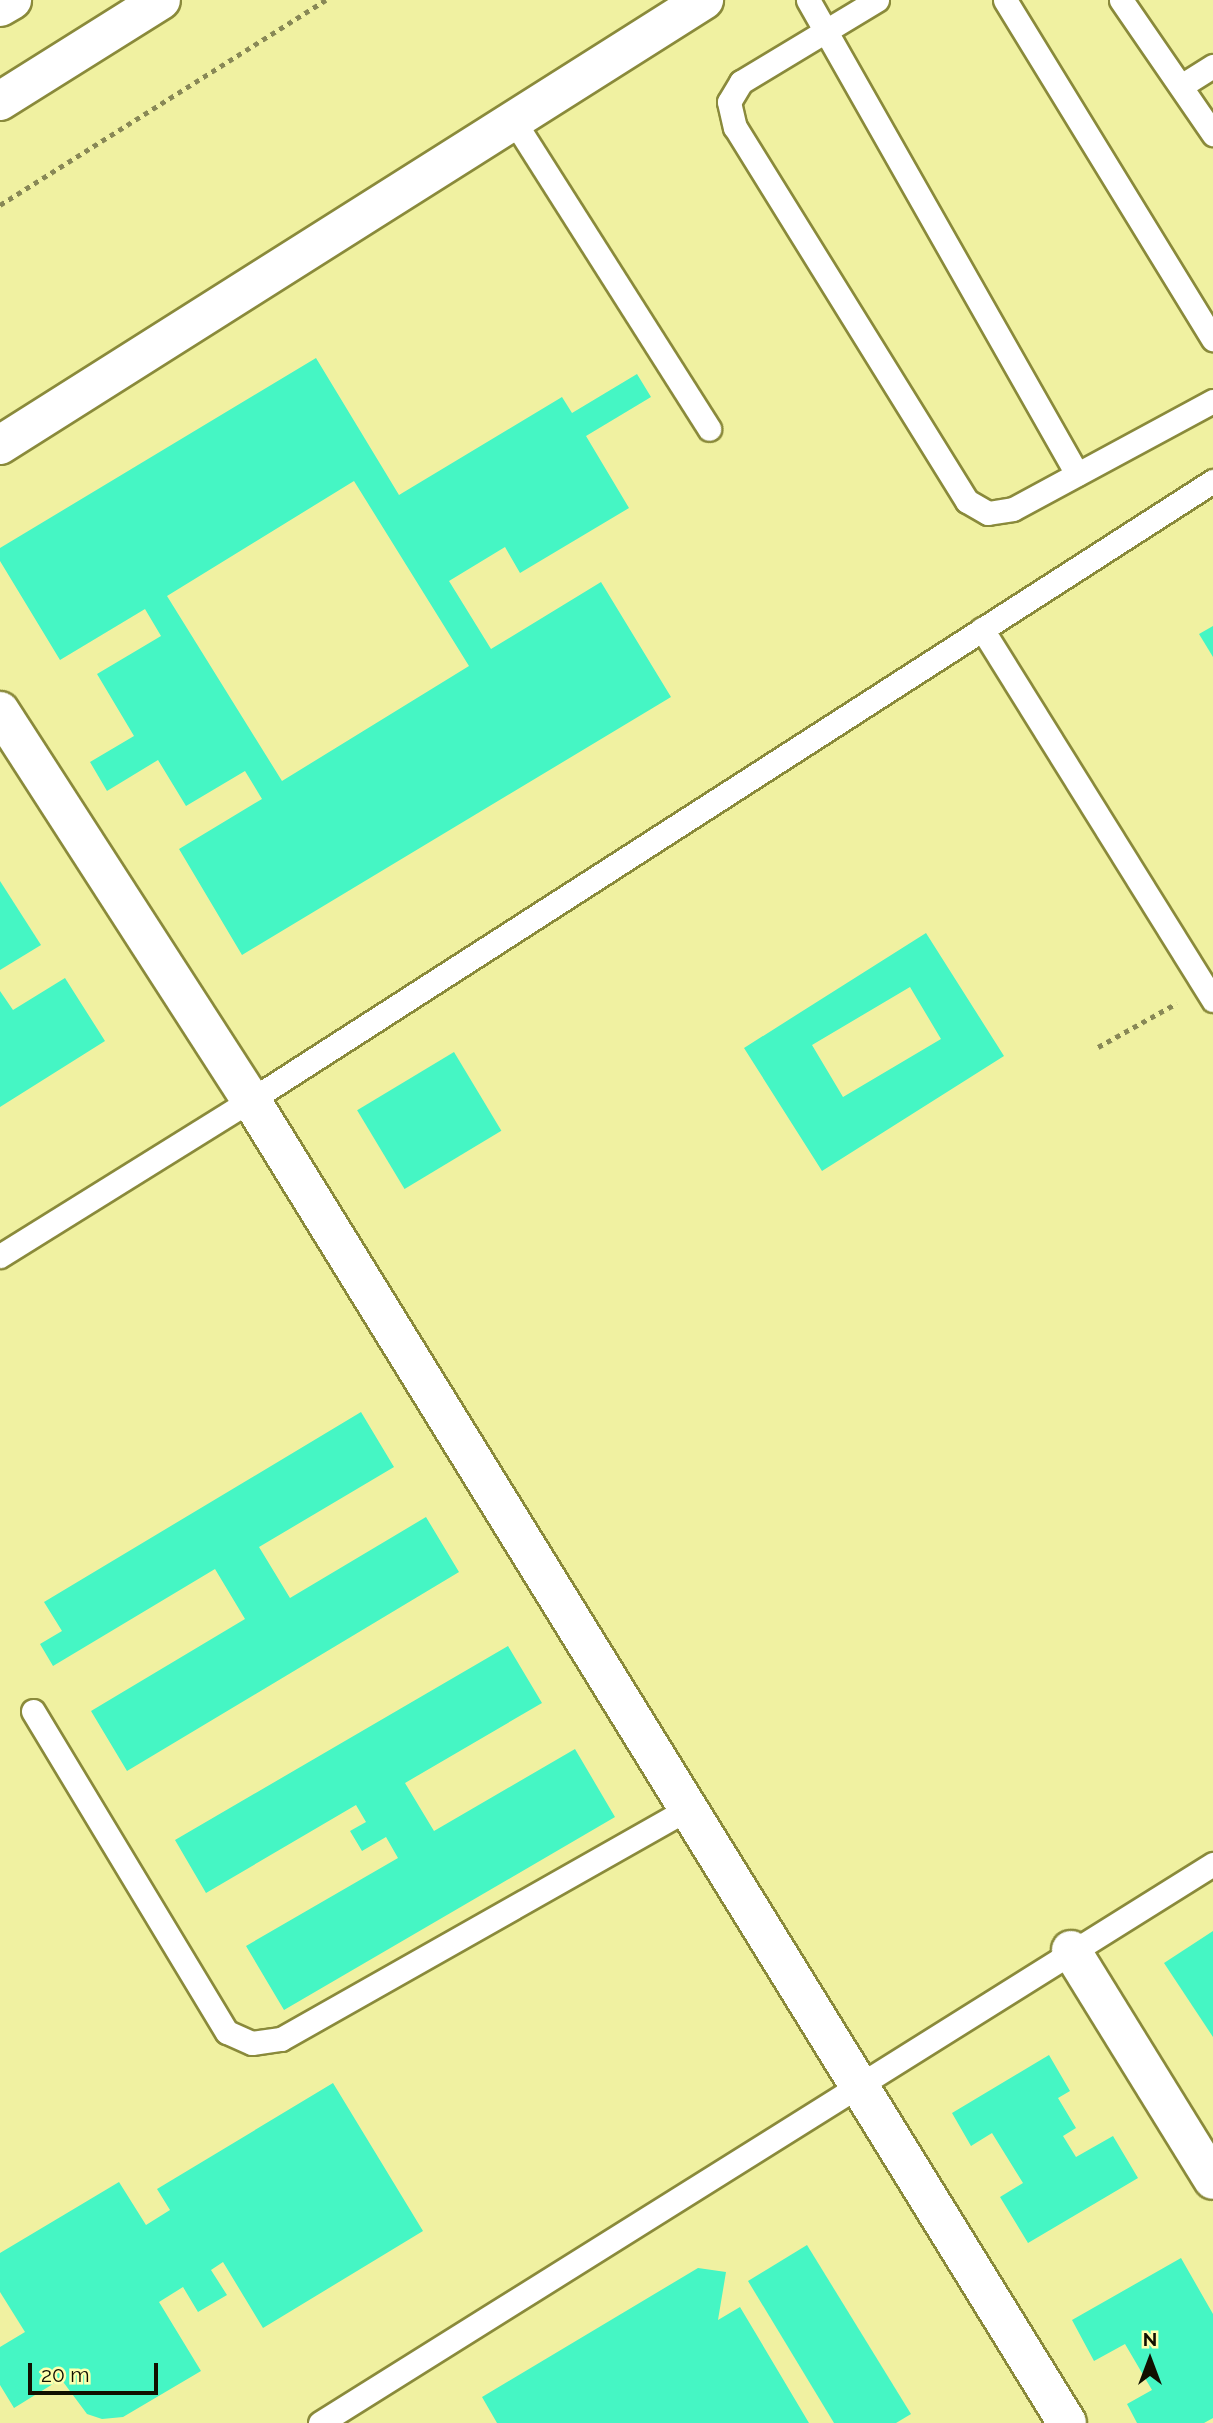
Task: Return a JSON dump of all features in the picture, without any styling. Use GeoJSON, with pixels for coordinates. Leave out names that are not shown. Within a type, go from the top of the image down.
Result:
{"type":"FeatureCollection","features":[{"type":"Feature","properties":{"kind":"street"},"geometry":{"type":"LineString","coordinates":[[0,7],[12,0]]}},
{"type":"Feature","properties":{"kind":"street"},"geometry":{"type":"LineString","coordinates":[[0,101],[161,0]]}},
{"type":"Feature","properties":{"kind":"street"},"geometry":{"type":"LineString","coordinates":[[0,445],[512,117],[704,0]]}},
{"type":"Feature","properties":{"kind":"street"},"geometry":{"type":"LineString","coordinates":[[0,711],[251,1100],[863,2087],[1067,2423]]}},
{"type":"Feature","properties":{"kind":"street"},"geometry":{"type":"LineString","coordinates":[[1071,1950],[1213,2180]]}},
{"type":"Feature","properties":{"kind":"lane"},"geometry":{"type":"LineString","coordinates":[[808,0],[1077,474]]}},
{"type":"Feature","properties":{"kind":"lane"},"geometry":{"type":"LineString","coordinates":[[877,0],[741,82],[729,102],[734,127],[967,501],[988,513],[1013,509],[1213,401]]}},
{"type":"Feature","properties":{"kind":"lane"},"geometry":{"type":"LineString","coordinates":[[1005,0],[1213,339]]}},
{"type":"Feature","properties":{"kind":"lane"},"geometry":{"type":"LineString","coordinates":[[1121,0],[1213,134]]}},
{"type":"Feature","properties":{"kind":"lane"},"geometry":{"type":"LineString","coordinates":[[1181,86],[1213,66]]}},
{"type":"Feature","properties":{"kind":"lane"},"geometry":{"type":"LineString","coordinates":[[512,117],[709,429]]}},
{"type":"Feature","properties":{"kind":"lane"},"geometry":{"type":"LineString","coordinates":[[0,1256],[251,1100],[1213,481]]}},
{"type":"Feature","properties":{"kind":"lane"},"geometry":{"type":"LineString","coordinates":[[982,629],[1209,994]]}},
{"type":"Feature","properties":{"kind":"lane"},"geometry":{"type":"LineString","coordinates":[[33,1711],[227,2032],[252,2043],[281,2039],[690,1808]]}},
{"type":"Feature","properties":{"kind":"lane"},"geometry":{"type":"LineString","coordinates":[[320,2423],[863,2087],[1071,1950],[1213,1864]]}},
{"type":"Feature","properties":{"kind":"path"},"geometry":{"type":"LineString","coordinates":[[0,205],[326,0]]}},
{"type":"Feature","properties":{"kind":"path"},"geometry":{"type":"LineString","coordinates":[[1098,1047],[1209,994]]}},
{"type":"Feature","properties":{"kind":"building"},"geometry":{"type":"Polygon","coordinates":[[[316,358],[399,495],[562,397],[572,413],[637,374],[651,397],[586,436],[629,508],[520,573],[505,547],[449,581],[491,649],[601,582],[671,697],[242,955],[179,849],[262,799],[245,771],[186,806],[158,760],[107,791],[90,762],[134,736],[97,674],[161,636],[145,609],[60,660],[0,561],[0,548],[316,358]],[[354,481],[167,596],[282,781],[469,666],[354,481]]]}},
{"type":"Feature","properties":{"kind":"building"},"geometry":{"type":"Polygon","coordinates":[[[1213,626],[1213,657],[1199,634],[1213,626]]]}},
{"type":"Feature","properties":{"kind":"building"},"geometry":{"type":"Polygon","coordinates":[[[0,881],[41,945],[0,970],[0,881]]]}},
{"type":"Feature","properties":{"kind":"building"},"geometry":{"type":"Polygon","coordinates":[[[926,933],[1004,1056],[822,1171],[744,1048],[926,933]],[[910,987],[812,1045],[843,1097],[941,1039],[910,987]]]}},
{"type":"Feature","properties":{"kind":"building"},"geometry":{"type":"Polygon","coordinates":[[[65,978],[105,1041],[0,1107],[0,991],[13,1010],[65,978]]]}},
{"type":"Feature","properties":{"kind":"building"},"geometry":{"type":"Polygon","coordinates":[[[454,1052],[501,1131],[405,1189],[357,1110],[454,1052]]]}},
{"type":"Feature","properties":{"kind":"building"},"geometry":{"type":"Polygon","coordinates":[[[361,1412],[394,1467],[259,1547],[290,1598],[426,1517],[459,1572],[127,1771],[91,1711],[245,1619],[215,1569],[53,1666],[40,1644],[62,1631],[44,1602],[361,1412]]]}},
{"type":"Feature","properties":{"kind":"building"},"geometry":{"type":"Polygon","coordinates":[[[508,1646],[542,1703],[405,1783],[434,1831],[575,1749],[615,1817],[284,2010],[246,1946],[398,1858],[386,1837],[362,1851],[350,1831],[366,1822],[356,1805],[206,1893],[175,1840],[508,1646]]]}},
{"type":"Feature","properties":{"kind":"building"},"geometry":{"type":"Polygon","coordinates":[[[1213,1931],[1213,2037],[1164,1963],[1213,1931]]]}},
{"type":"Feature","properties":{"kind":"building"},"geometry":{"type":"Polygon","coordinates":[[[1049,2055],[1070,2091],[1058,2098],[1076,2128],[1063,2136],[1076,2157],[1113,2136],[1138,2178],[1028,2243],[1000,2197],[1023,2183],[992,2133],[971,2146],[952,2113],[1049,2055]]]}},
{"type":"Feature","properties":{"kind":"building"},"geometry":{"type":"Polygon","coordinates":[[[333,2083],[423,2231],[263,2328],[223,2262],[211,2270],[227,2295],[198,2312],[183,2287],[159,2302],[201,2371],[123,2417],[102,2419],[87,2414],[61,2379],[14,2408],[0,2385],[0,2347],[25,2332],[0,2292],[0,2253],[119,2182],[146,2225],[170,2210],[157,2189],[333,2083]]]}},
{"type":"Feature","properties":{"kind":"building"},"geometry":{"type":"Polygon","coordinates":[[[807,2245],[911,2414],[896,2423],[834,2423],[748,2281],[807,2245]]]}},
{"type":"Feature","properties":{"kind":"building"},"geometry":{"type":"Polygon","coordinates":[[[1181,2258],[1213,2314],[1213,2418],[1204,2423],[1137,2423],[1127,2404],[1152,2390],[1125,2344],[1094,2361],[1072,2320],[1181,2258]]]}},
{"type":"Feature","properties":{"kind":"building"},"geometry":{"type":"Polygon","coordinates":[[[698,2268],[726,2272],[718,2320],[740,2307],[809,2423],[497,2423],[482,2397],[698,2268]]]}}]}
